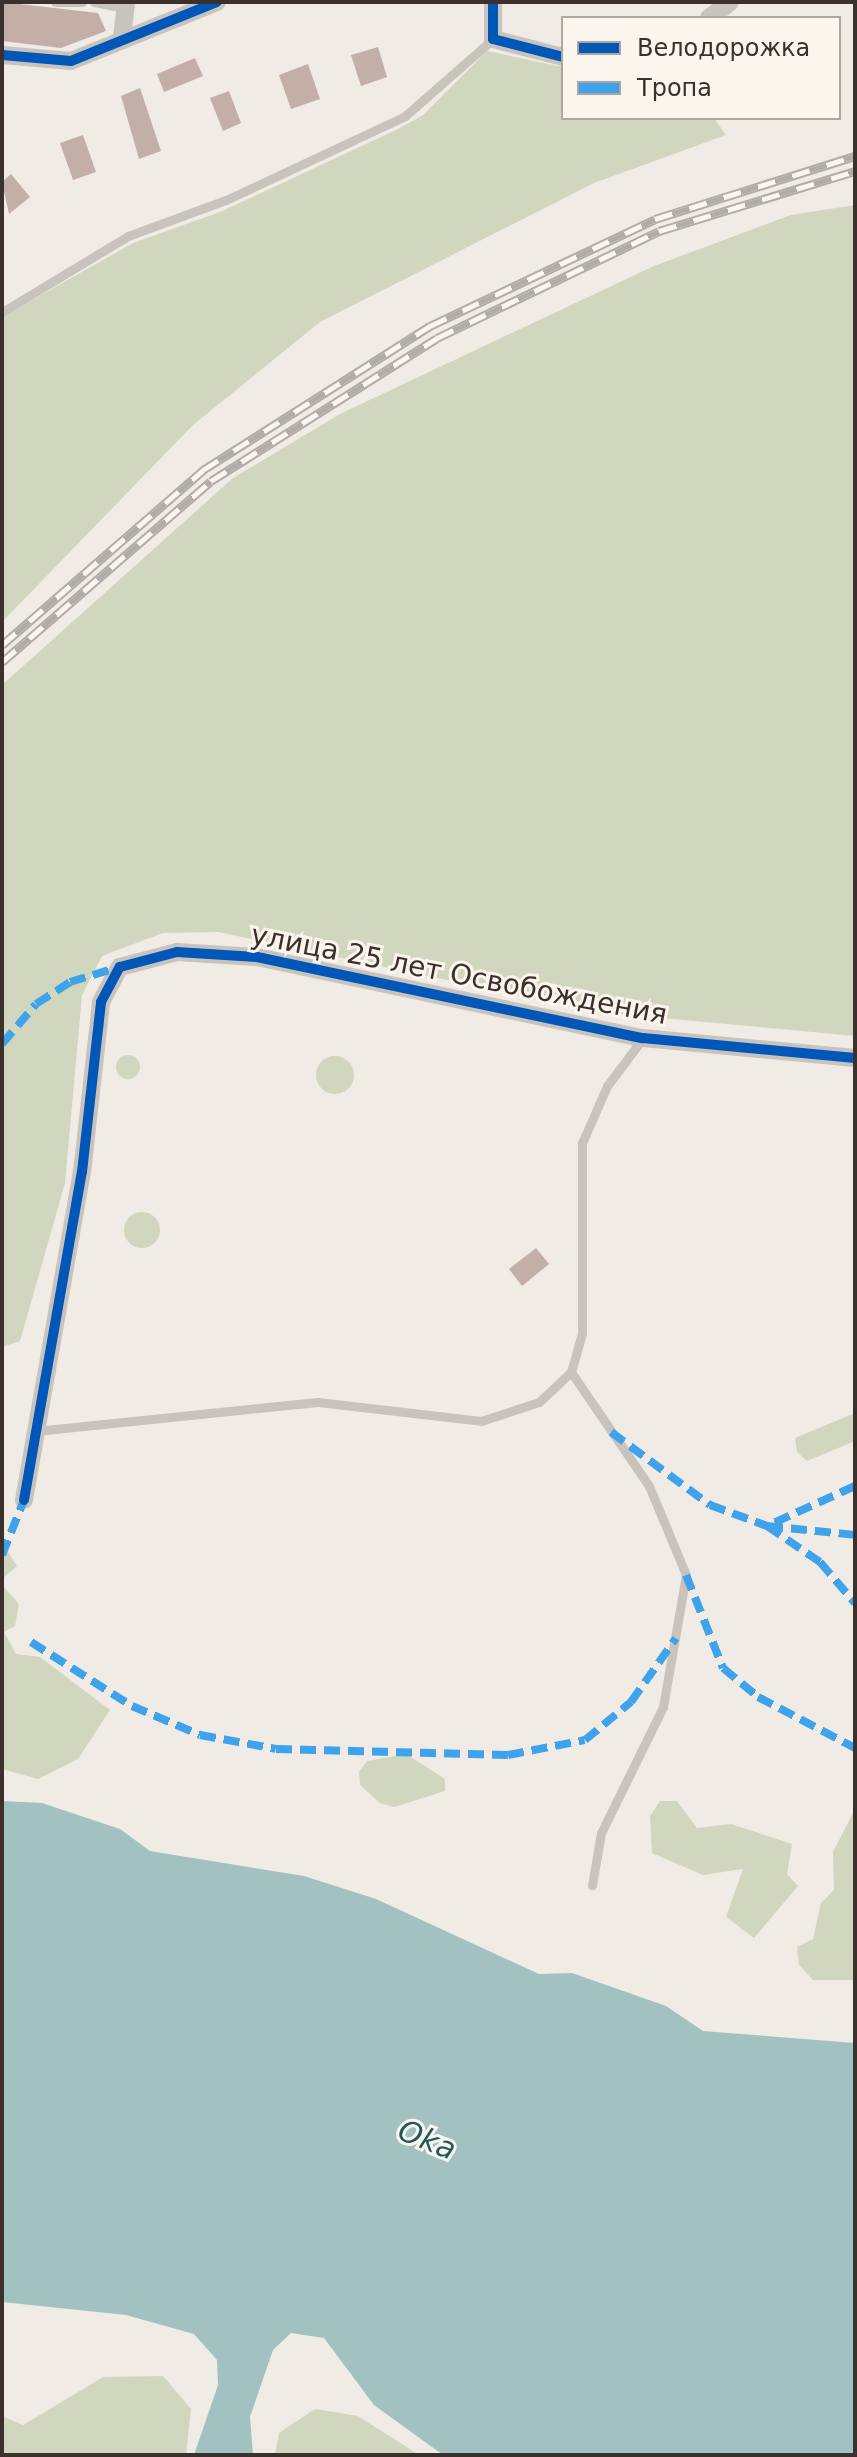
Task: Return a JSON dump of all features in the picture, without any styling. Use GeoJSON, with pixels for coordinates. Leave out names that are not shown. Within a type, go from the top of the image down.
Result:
{"type":"FeatureCollection","features":[{"type":"Feature","properties":{"kind":"street"},"geometry":{"type":"LineString","coordinates":[[2,55],[71,61],[122,37],[217,2]]}},
{"type":"Feature","properties":{"kind":"street"},"geometry":{"type":"LineString","coordinates":[[493,2],[493,39],[561,56]]}},
{"type":"Feature","properties":{"kind":"street"},"geometry":{"type":"LineString","coordinates":[[712,16],[730,2]]}},
{"type":"Feature","properties":{"kind":"street"},"geometry":{"type":"LineString","coordinates":[[122,37],[125,5]]}},
{"type":"Feature","properties":{"kind":"street","name":"улица 25 лет Освобождения"},"geometry":{"type":"LineString","coordinates":[[24,1500],[82,1172],[101,1002],[120,967],[177,952],[257,957],[643,1038],[855,1058]]}},
{"type":"Feature","properties":{"kind":"lane"},"geometry":{"type":"LineString","coordinates":[[55,2],[82,2]]}},
{"type":"Feature","properties":{"kind":"lane"},"geometry":{"type":"LineString","coordinates":[[94,2],[125,5]]}},
{"type":"Feature","properties":{"kind":"lane"},"geometry":{"type":"LineString","coordinates":[[2,312],[128,236],[226,200],[405,116],[493,39]]}},
{"type":"Feature","properties":{"kind":"lane"},"geometry":{"type":"LineString","coordinates":[[36,1431],[318,1402],[481,1421],[539,1402],[571,1372],[587,1272],[582,1143],[607,1086],[643,1038]]}},
{"type":"Feature","properties":{"kind":"lane"},"geometry":{"type":"LineString","coordinates":[[571,1372],[649,1486],[686,1575],[663,1707],[601,1833],[592,1885]]}},
{"type":"Feature","properties":{"kind":"green space"},"geometry":{"type":"Polygon","coordinates":[[[487,51],[561,67],[561,120],[715,120],[726,135],[594,183],[320,322],[193,425],[2,622],[2,317],[133,243],[220,212],[423,115],[487,51]]]}},
{"type":"Feature","properties":{"kind":"green space"},"geometry":{"type":"Polygon","coordinates":[[[855,205],[855,1036],[599,1012],[218,932],[163,933],[102,956],[82,995],[65,1183],[20,1341],[2,1347],[2,685],[233,478],[340,414],[654,266],[791,215],[855,205]]]}},
{"type":"Feature","properties":{"kind":"green space"},"geometry":{"type":"Polygon","coordinates":[[[128,1055],[137,1058],[140,1067],[137,1076],[128,1079],[119,1076],[116,1067],[119,1058],[128,1055]]]}},
{"type":"Feature","properties":{"kind":"green space"},"geometry":{"type":"Polygon","coordinates":[[[335,1056],[349,1061],[354,1075],[349,1089],[335,1094],[321,1089],[316,1075],[321,1061],[335,1056]]]}},
{"type":"Feature","properties":{"kind":"green space"},"geometry":{"type":"Polygon","coordinates":[[[142,1212],[155,1217],[160,1230],[155,1243],[142,1248],[129,1243],[124,1230],[129,1217],[142,1212]]]}},
{"type":"Feature","properties":{"kind":"green space"},"geometry":{"type":"Polygon","coordinates":[[[855,1413],[855,1441],[807,1461],[797,1452],[795,1438],[855,1413]]]}},
{"type":"Feature","properties":{"kind":"green space"},"geometry":{"type":"Polygon","coordinates":[[[2,1543],[17,1566],[2,1579],[2,1543]]]}},
{"type":"Feature","properties":{"kind":"green space"},"geometry":{"type":"Polygon","coordinates":[[[2,1585],[19,1604],[15,1626],[4,1632],[16,1654],[40,1657],[110,1710],[78,1759],[38,1779],[2,1769],[2,1585]]]}},
{"type":"Feature","properties":{"kind":"green space"},"geometry":{"type":"Polygon","coordinates":[[[406,1754],[445,1779],[445,1791],[394,1807],[380,1803],[360,1785],[359,1772],[367,1761],[406,1754]]]}},
{"type":"Feature","properties":{"kind":"green space"},"geometry":{"type":"Polygon","coordinates":[[[660,1801],[677,1801],[697,1828],[731,1824],[792,1844],[787,1874],[798,1886],[754,1938],[726,1917],[743,1869],[703,1875],[652,1853],[650,1816],[660,1801]]]}},
{"type":"Feature","properties":{"kind":"green space"},"geometry":{"type":"Polygon","coordinates":[[[855,1809],[855,1980],[813,1980],[799,1965],[797,1947],[813,1939],[821,1903],[834,1890],[833,1852],[855,1809]]]}},
{"type":"Feature","properties":{"kind":"green space"},"geometry":{"type":"Polygon","coordinates":[[[163,2376],[191,2409],[186,2455],[2,2455],[2,2416],[23,2425],[103,2377],[163,2376]]]}},
{"type":"Feature","properties":{"kind":"green space"},"geometry":{"type":"Polygon","coordinates":[[[315,2409],[358,2416],[419,2455],[275,2455],[279,2433],[315,2409]]]}},
{"type":"Feature","properties":{"kind":"water","name":"Oka"},"geometry":{"type":"Polygon","coordinates":[[[2,1801],[42,1803],[120,1829],[150,1851],[304,1876],[376,1899],[539,1974],[572,1973],[666,2006],[703,2031],[855,2043],[855,2455],[443,2455],[374,2405],[324,2338],[291,2333],[273,2350],[250,2417],[253,2455],[194,2455],[218,2385],[217,2360],[194,2334],[126,2315],[2,2302],[2,1801]]]}},
{"type":"Feature","properties":{"kind":"building"},"geometry":{"type":"Polygon","coordinates":[[[2,2],[98,13],[106,31],[61,48],[2,41],[2,2]]]}},
{"type":"Feature","properties":{"kind":"building"},"geometry":{"type":"Polygon","coordinates":[[[378,47],[387,77],[361,86],[351,55],[378,47]]]}},
{"type":"Feature","properties":{"kind":"building"},"geometry":{"type":"Polygon","coordinates":[[[195,58],[203,76],[164,92],[157,74],[195,58]]]}},
{"type":"Feature","properties":{"kind":"building"},"geometry":{"type":"Polygon","coordinates":[[[308,64],[320,99],[291,109],[279,75],[308,64]]]}},
{"type":"Feature","properties":{"kind":"building"},"geometry":{"type":"Polygon","coordinates":[[[140,88],[161,151],[139,159],[121,96],[140,88]]]}},
{"type":"Feature","properties":{"kind":"building"},"geometry":{"type":"Polygon","coordinates":[[[229,91],[241,123],[223,131],[210,98],[229,91]]]}},
{"type":"Feature","properties":{"kind":"building"},"geometry":{"type":"Polygon","coordinates":[[[83,135],[96,172],[73,180],[60,143],[83,135]]]}},
{"type":"Feature","properties":{"kind":"building"},"geometry":{"type":"Polygon","coordinates":[[[11,174],[30,197],[9,214],[2,182],[11,174]]]}},
{"type":"Feature","properties":{"kind":"building"},"geometry":{"type":"Polygon","coordinates":[[[536,1248],[549,1264],[522,1286],[509,1269],[536,1248]]]}},
{"type":"Feature","properties":{"kind":"railway"},"geometry":{"type":"LineString","coordinates":[[2,645],[203,470],[430,326],[655,219],[855,156]]}},
{"type":"Feature","properties":{"kind":"railway"},"geometry":{"type":"LineString","coordinates":[[2,662],[211,481],[437,338],[659,231],[855,171]]}},
{"type":"Feature","properties":{"kind":"marked path"},"geometry":{"type":"LineString","coordinates":[[2,1044],[36,1004],[70,982],[119,967]]}},
{"type":"Feature","properties":{"kind":"marked path"},"geometry":{"type":"LineString","coordinates":[[611,1432],[710,1505],[767,1526],[855,1535]]}},
{"type":"Feature","properties":{"kind":"marked path"},"geometry":{"type":"LineString","coordinates":[[855,1486],[767,1526],[820,1562],[855,1603]]}},
{"type":"Feature","properties":{"kind":"marked path"},"geometry":{"type":"LineString","coordinates":[[2,1555],[24,1500]]}},
{"type":"Feature","properties":{"kind":"marked path"},"geometry":{"type":"LineString","coordinates":[[686,1575],[723,1668],[758,1697],[855,1748]]}},
{"type":"Feature","properties":{"kind":"marked path"},"geometry":{"type":"LineString","coordinates":[[31,1642],[132,1706],[200,1735],[276,1749],[508,1755],[585,1740],[631,1702],[676,1638]]}},
{"type":"Feature","properties":{"kind":"cycle path"},"geometry":{"type":"LineString","coordinates":[[2,55],[71,61],[217,2]]}},
{"type":"Feature","properties":{"kind":"cycle path"},"geometry":{"type":"LineString","coordinates":[[493,2],[493,39],[561,56]]}},
{"type":"Feature","properties":{"kind":"cycle path"},"geometry":{"type":"LineString","coordinates":[[24,1500],[82,1172],[101,1002],[120,967],[177,952],[257,957],[643,1038],[855,1058]]}}]}
